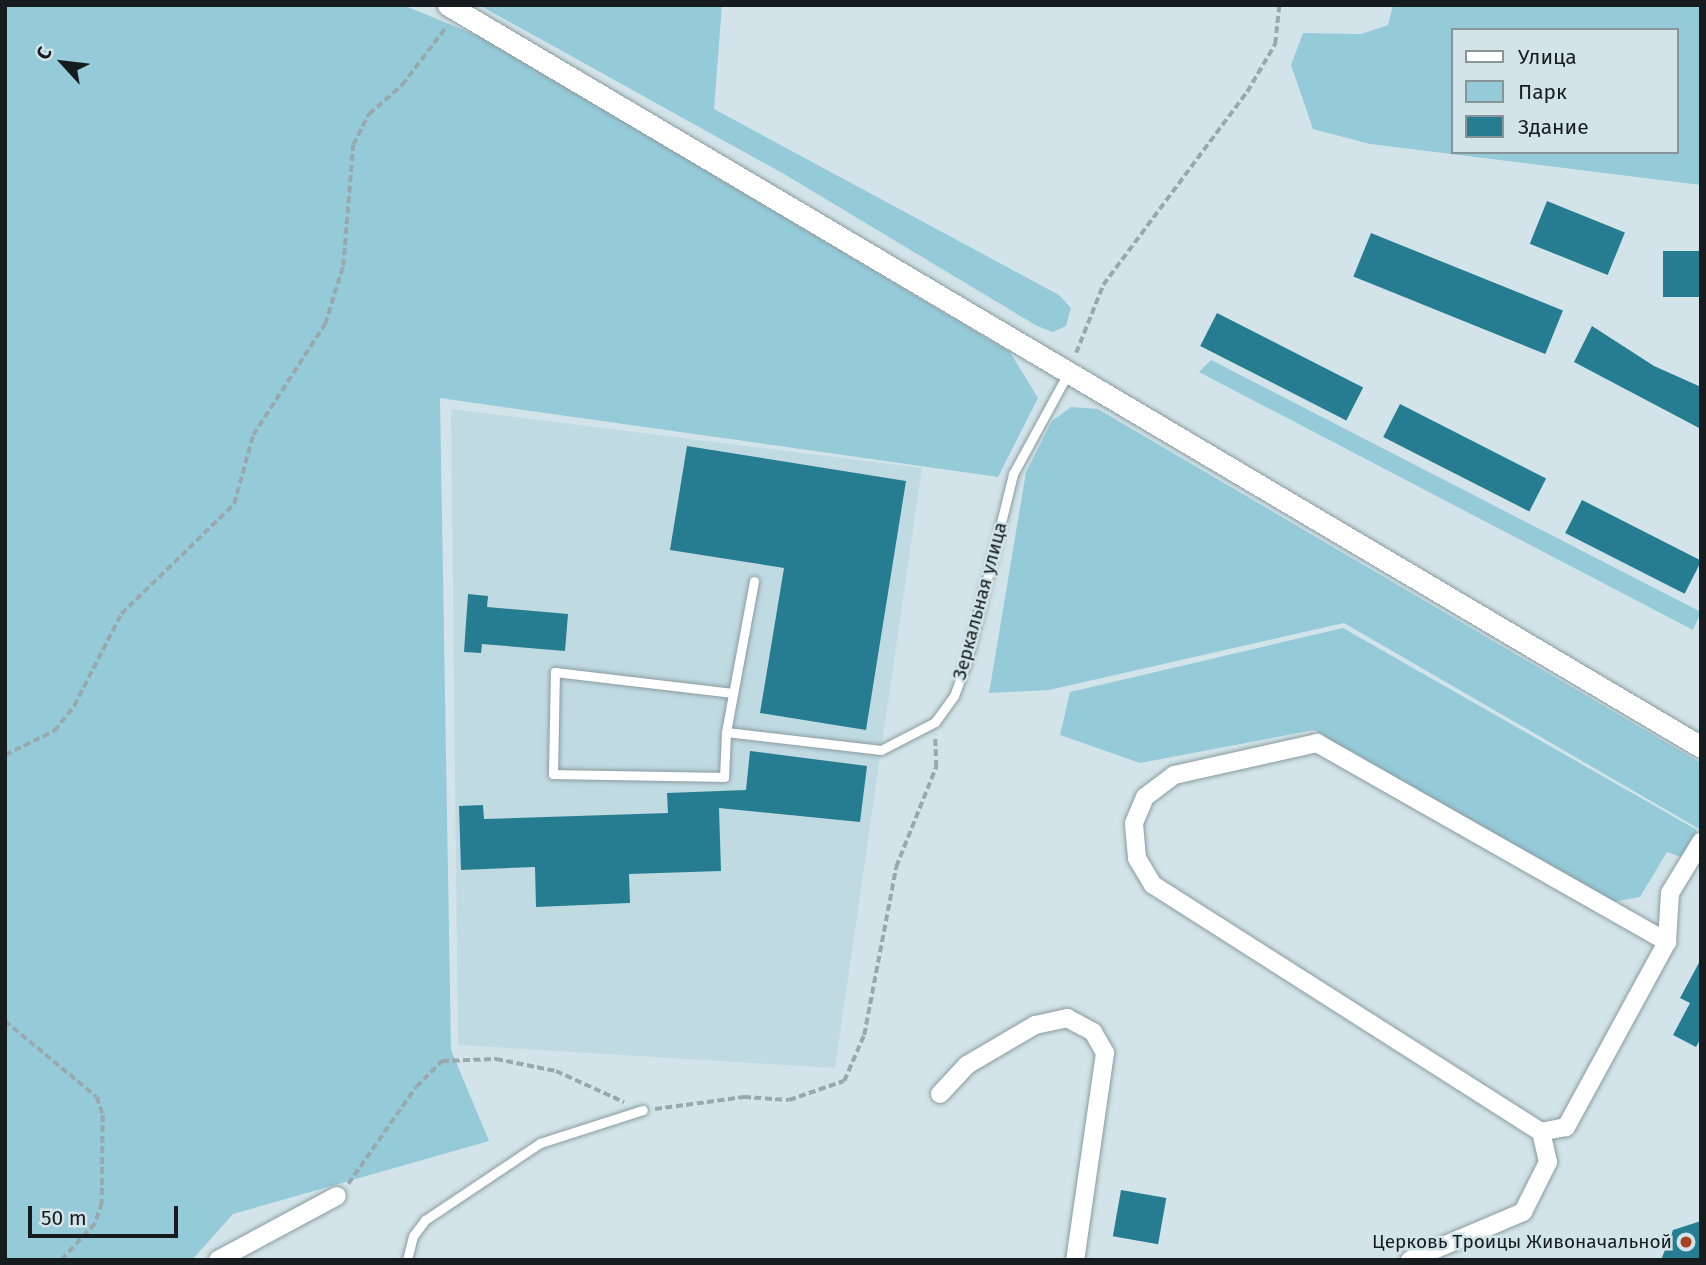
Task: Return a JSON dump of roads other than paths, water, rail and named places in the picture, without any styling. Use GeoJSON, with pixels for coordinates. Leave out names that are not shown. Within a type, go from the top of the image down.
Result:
{"type":"FeatureCollection","features":[{"type":"Feature","properties":{"kind":"street"},"geometry":{"type":"LineString","coordinates":[[449,13],[1069,371],[1700,745]]}},
{"type":"Feature","properties":{"kind":"street"},"geometry":{"type":"LineString","coordinates":[[1667,942],[1317,743],[1174,775],[1145,797],[1134,822],[1137,858],[1153,886],[1541,1132],[1566,1127],[1667,942],[1670,893],[1701,842]]}},
{"type":"Feature","properties":{"kind":"street"},"geometry":{"type":"LineString","coordinates":[[940,1094],[967,1065],[1035,1025],[1068,1018],[1093,1032],[1105,1053],[1075,1260]]}},
{"type":"Feature","properties":{"kind":"street"},"geometry":{"type":"LineString","coordinates":[[1410,1260],[1523,1212],[1548,1163],[1541,1132]]}},
{"type":"Feature","properties":{"kind":"street"},"geometry":{"type":"LineString","coordinates":[[218,1260],[337,1196]]}},
{"type":"Feature","properties":{"kind":"lane","name":"Зеркальная улица"},"geometry":{"type":"LineString","coordinates":[[726,732],[881,750],[935,722],[954,696],[967,660],[1013,474],[1069,371]]}},
{"type":"Feature","properties":{"kind":"lane"},"geometry":{"type":"LineString","coordinates":[[733,693],[555,672],[552,774],[724,777],[726,732],[754,581]]}},
{"type":"Feature","properties":{"kind":"lane"},"geometry":{"type":"LineString","coordinates":[[407,1260],[413,1236],[425,1220],[529,1150],[643,1110]]}},
{"type":"Feature","properties":{"kind":"place","name":"Церковь Троицы Живоначальной"},"geometry":{"type":"Point","coordinates":[1686,1242]}}]}
